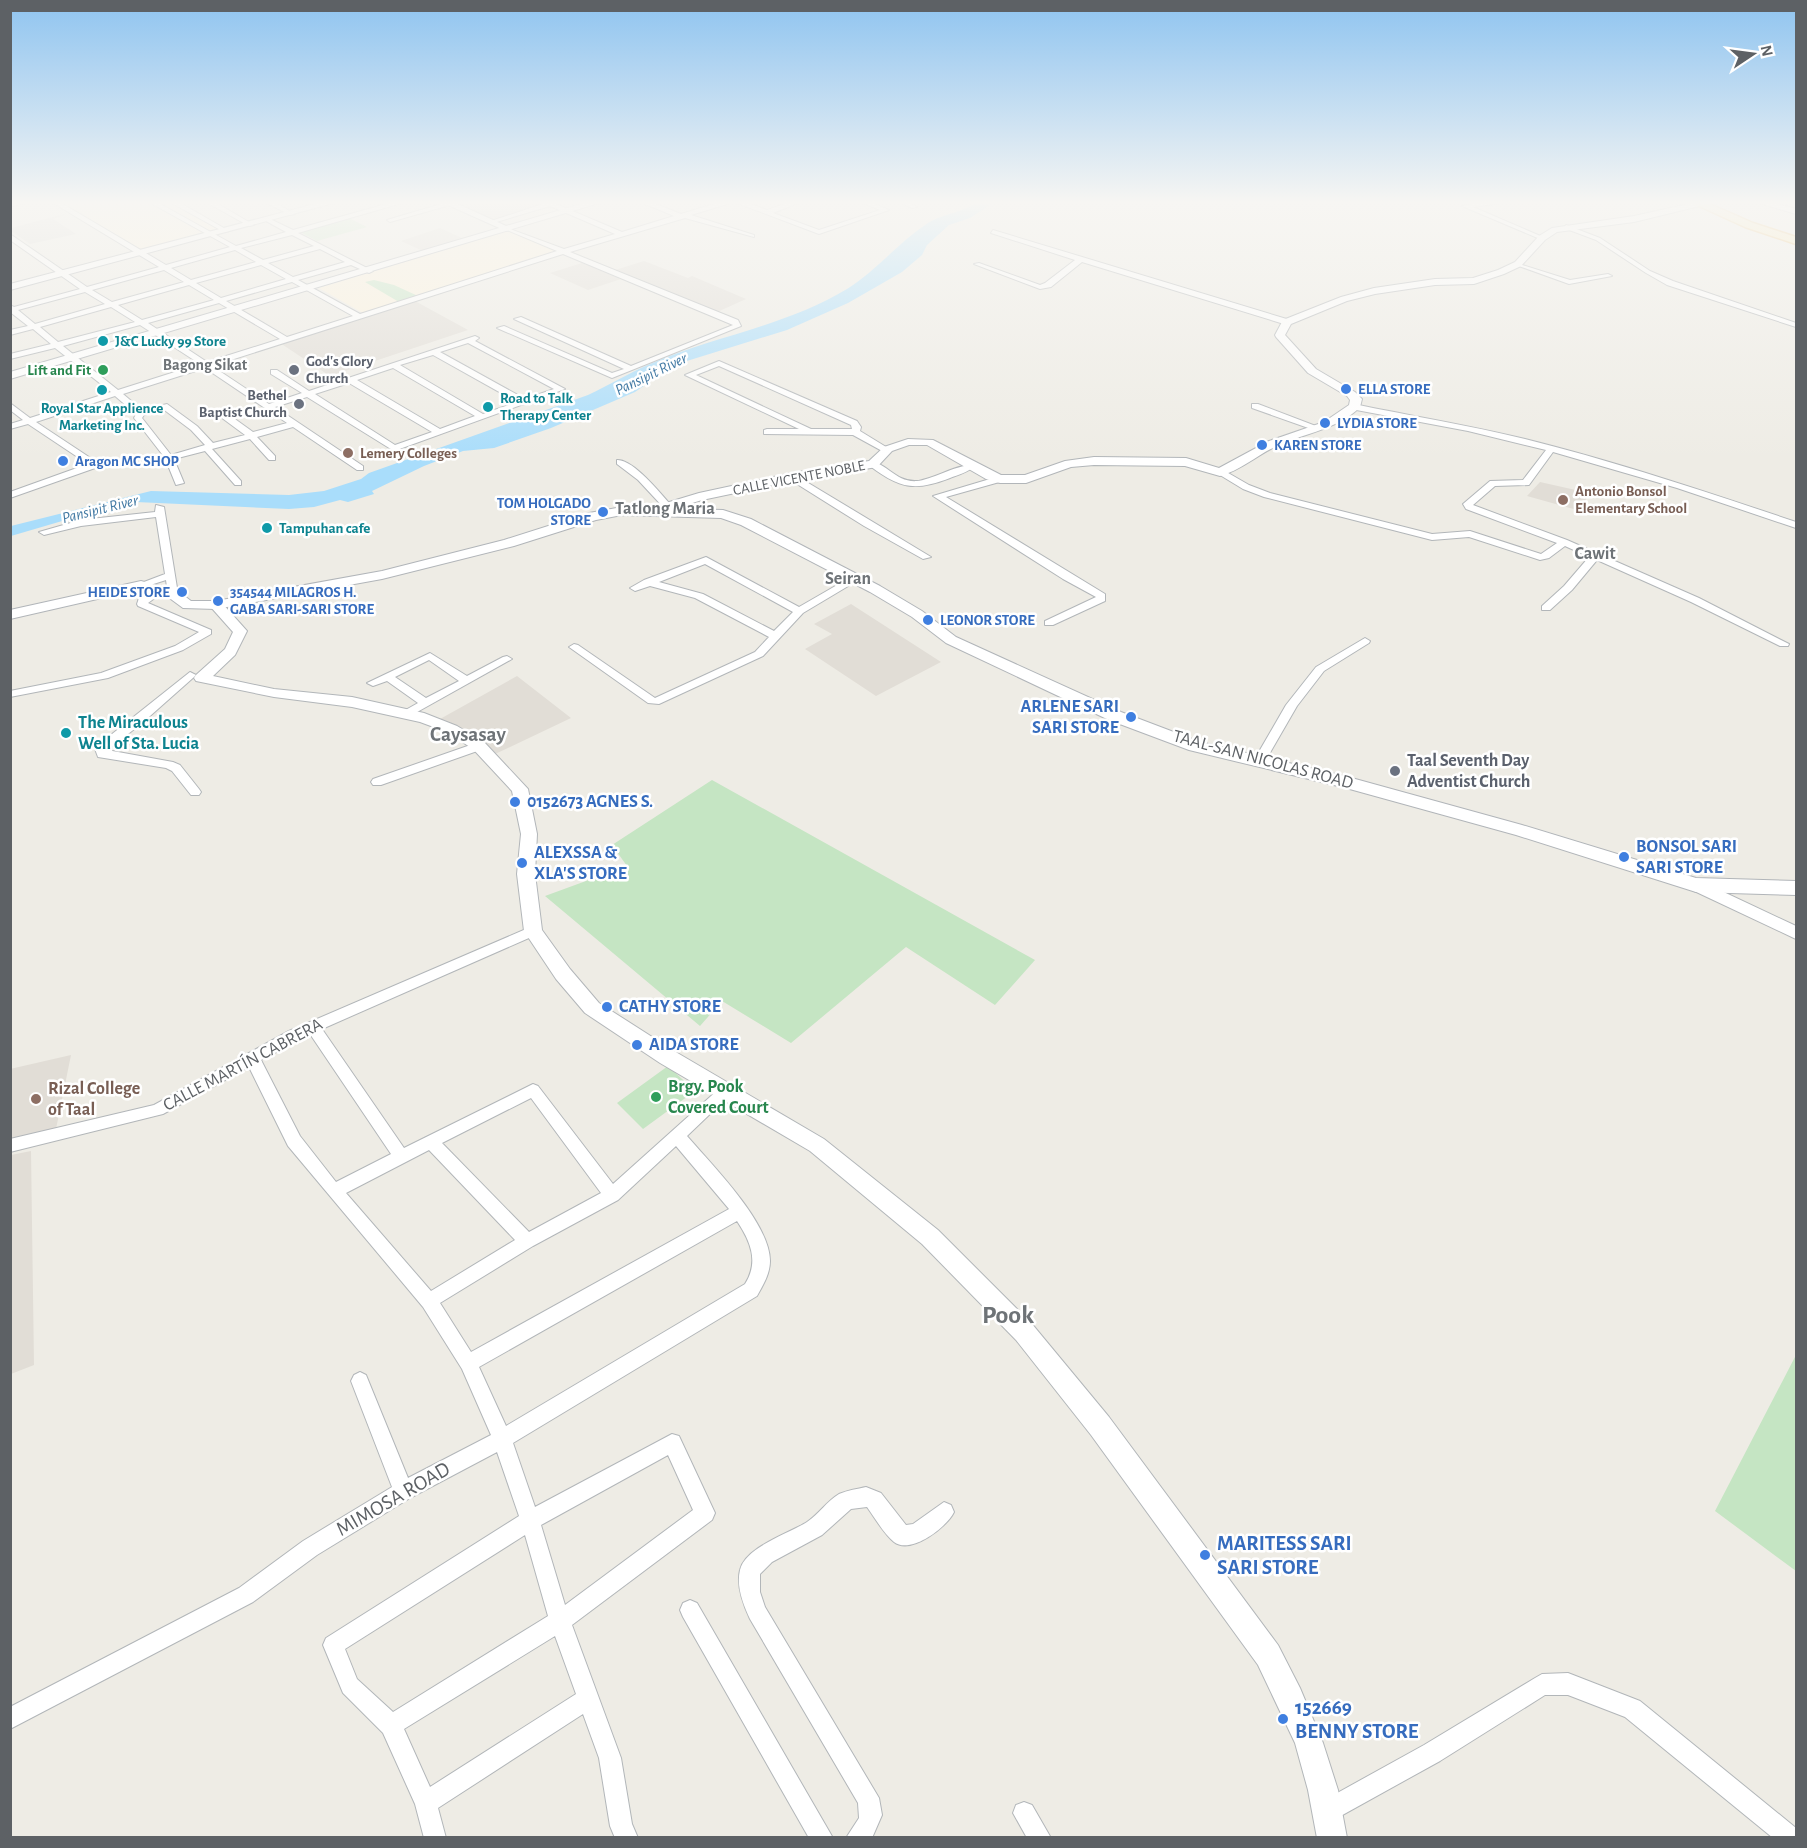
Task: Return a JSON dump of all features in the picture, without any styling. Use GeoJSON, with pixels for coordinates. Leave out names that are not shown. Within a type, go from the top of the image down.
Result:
{"type":"FeatureCollection","features":[{"type":"Feature","properties":{"kind":"main road"},"geometry":{"type":"LineString","coordinates":[[10,376],[310,288]]}},
{"type":"Feature","properties":{"kind":"main road","name":"TAAL-SAN NICOLAS ROAD"},"geometry":{"type":"LineString","coordinates":[[664,508],[723,514],[746,522],[917,614],[951,640],[1114,716],[1195,746],[1348,783],[1522,831],[1696,885],[1797,888]]}},
{"type":"Feature","properties":{"kind":"main road","name":"CALLE VICENTE NOBLE"},"geometry":{"type":"LineString","coordinates":[[10,615],[141,585],[166,592],[188,605],[216,605],[382,575],[509,543],[594,516],[664,508]]}},
{"type":"Feature","properties":{"kind":"street"},"geometry":{"type":"LineString","coordinates":[[82,287],[158,333],[360,468]]}},
{"type":"Feature","properties":{"kind":"street"},"geometry":{"type":"LineString","coordinates":[[12,309],[96,287]]}},
{"type":"Feature","properties":{"kind":"street"},"geometry":{"type":"LineString","coordinates":[[10,333],[174,287]]}},
{"type":"Feature","properties":{"kind":"street"},"geometry":{"type":"LineString","coordinates":[[196,287],[285,339]]}},
{"type":"Feature","properties":{"kind":"street"},"geometry":{"type":"LineString","coordinates":[[10,357],[265,287]]}},
{"type":"Feature","properties":{"kind":"street"},"geometry":{"type":"LineString","coordinates":[[10,427],[451,287]]}},
{"type":"Feature","properties":{"kind":"street"},"geometry":{"type":"LineString","coordinates":[[501,328],[607,376],[612,376],[737,326],[735,322],[649,287]]}},
{"type":"Feature","properties":{"kind":"street"},"geometry":{"type":"LineString","coordinates":[[1171,287],[1287,322],[1344,299],[1404,287]]}},
{"type":"Feature","properties":{"kind":"street"},"geometry":{"type":"LineString","coordinates":[[1683,287],[1797,325]]}},
{"type":"Feature","properties":{"kind":"street"},"geometry":{"type":"LineString","coordinates":[[310,288],[361,316]]}},
{"type":"Feature","properties":{"kind":"street"},"geometry":{"type":"LineString","coordinates":[[12,309],[141,413]]}},
{"type":"Feature","properties":{"kind":"street"},"geometry":{"type":"LineString","coordinates":[[518,319],[629,368]]}},
{"type":"Feature","properties":{"kind":"street"},"geometry":{"type":"LineString","coordinates":[[1221,472],[1273,443],[1328,424],[1354,407],[1356,399],[1351,394],[1312,371],[1281,335],[1287,322]]}},
{"type":"Feature","properties":{"kind":"street"},"geometry":{"type":"LineString","coordinates":[[268,407],[480,336]]}},
{"type":"Feature","properties":{"kind":"street"},"geometry":{"type":"LineString","coordinates":[[274,372],[394,448],[561,389],[468,340]]}},
{"type":"Feature","properties":{"kind":"street"},"geometry":{"type":"LineString","coordinates":[[434,352],[524,402]]}},
{"type":"Feature","properties":{"kind":"street"},"geometry":{"type":"LineString","coordinates":[[807,430],[690,375],[719,363],[854,423],[857,427],[855,432]]}},
{"type":"Feature","properties":{"kind":"street"},"geometry":{"type":"LineString","coordinates":[[394,365],[482,417]]}},
{"type":"Feature","properties":{"kind":"street"},"geometry":{"type":"LineString","coordinates":[[351,380],[439,432]]}},
{"type":"Feature","properties":{"kind":"street"},"geometry":{"type":"LineString","coordinates":[[10,405],[29,421],[95,465],[10,495]]}},
{"type":"Feature","properties":{"kind":"street"},"geometry":{"type":"LineString","coordinates":[[179,483],[169,458],[138,418],[141,413],[164,406],[194,428],[238,483]]}},
{"type":"Feature","properties":{"kind":"street"},"geometry":{"type":"LineString","coordinates":[[1256,406],[1317,428]]}},
{"type":"Feature","properties":{"kind":"street"},"geometry":{"type":"LineString","coordinates":[[1354,407],[1483,432],[1551,449],[1694,490],[1797,525]]}},
{"type":"Feature","properties":{"kind":"street"},"geometry":{"type":"LineString","coordinates":[[225,416],[251,435],[272,458]]}},
{"type":"Feature","properties":{"kind":"street"},"geometry":{"type":"LineString","coordinates":[[169,458],[293,424]]}},
{"type":"Feature","properties":{"kind":"street"},"geometry":{"type":"LineString","coordinates":[[767,432],[807,430],[855,432],[887,450]]}},
{"type":"Feature","properties":{"kind":"street","name":"CALLE VICENTE NOBLE"},"geometry":{"type":"LineString","coordinates":[[664,508],[699,497],[792,477],[873,464],[887,450],[908,442],[929,442],[971,466],[1000,479],[1026,479],[1069,464],[1088,461],[1186,462],[1221,472]]}},
{"type":"Feature","properties":{"kind":"street"},"geometry":{"type":"LineString","coordinates":[[1551,449],[1526,483],[1493,483],[1468,504],[1477,511],[1564,542],[1784,644]]}},
{"type":"Feature","properties":{"kind":"street"},"geometry":{"type":"LineString","coordinates":[[620,462],[641,478],[664,508]]}},
{"type":"Feature","properties":{"kind":"street"},"geometry":{"type":"LineString","coordinates":[[873,464],[896,481],[907,485],[930,482],[971,466]]}},
{"type":"Feature","properties":{"kind":"street"},"geometry":{"type":"LineString","coordinates":[[1221,472],[1246,487],[1267,495],[1432,537],[1470,534],[1540,557],[1546,556],[1564,542]]}},
{"type":"Feature","properties":{"kind":"street"},"geometry":{"type":"LineString","coordinates":[[792,477],[867,524],[926,557]]}},
{"type":"Feature","properties":{"kind":"street"},"geometry":{"type":"LineString","coordinates":[[1000,479],[938,496],[1066,577],[1101,596],[1101,599],[1096,602],[1049,623]]}},
{"type":"Feature","properties":{"kind":"street"},"geometry":{"type":"LineString","coordinates":[[10,694],[89,681],[179,648],[207,632],[142,604],[143,600],[166,592],[169,576],[159,509],[44,532]]}},
{"type":"Feature","properties":{"kind":"street"},"geometry":{"type":"LineString","coordinates":[[1546,608],[1568,588],[1595,556]]}},
{"type":"Feature","properties":{"kind":"street"},"geometry":{"type":"LineString","coordinates":[[635,588],[706,560],[800,611]]}},
{"type":"Feature","properties":{"kind":"street"},"geometry":{"type":"LineString","coordinates":[[141,585],[169,576]]}},
{"type":"Feature","properties":{"kind":"street"},"geometry":{"type":"LineString","coordinates":[[574,647],[652,701],[659,701],[759,654],[800,611],[855,579]]}},
{"type":"Feature","properties":{"kind":"street"},"geometry":{"type":"LineString","coordinates":[[648,582],[699,596],[775,636]]}},
{"type":"Feature","properties":{"kind":"street"},"geometry":{"type":"LineString","coordinates":[[195,792],[176,768],[102,754],[101,749],[137,722],[191,675],[232,653],[238,642],[240,631],[216,605]]}},
{"type":"Feature","properties":{"kind":"street"},"geometry":{"type":"LineString","coordinates":[[1259,762],[1292,705],[1320,669],[1365,641]]}},
{"type":"Feature","properties":{"kind":"street"},"geometry":{"type":"LineString","coordinates":[[373,683],[430,656],[466,681]]}},
{"type":"Feature","properties":{"kind":"street"},"geometry":{"type":"LineString","coordinates":[[406,714],[507,659]]}},
{"type":"Feature","properties":{"kind":"street"},"geometry":{"type":"LineString","coordinates":[[191,675],[274,693],[352,702],[424,718],[452,729],[479,746],[520,789],[529,834],[526,874],[533,932],[563,974],[592,1008],[725,1092],[817,1145],[930,1237],[1024,1332],[1100,1426],[1268,1655],[1291,1696],[1306,1732],[1329,1810],[1332,1838]]}},
{"type":"Feature","properties":{"kind":"street"},"geometry":{"type":"LineString","coordinates":[[387,676],[425,703]]}},
{"type":"Feature","properties":{"kind":"street"},"geometry":{"type":"LineString","coordinates":[[377,782],[479,746]]}},
{"type":"Feature","properties":{"kind":"street"},"geometry":{"type":"LineString","coordinates":[[1696,885],[1797,933]]}},
{"type":"Feature","properties":{"kind":"street","name":"CALLE MARTÍN CABRERA"},"geometry":{"type":"LineString","coordinates":[[10,1146],[158,1110],[252,1057],[313,1027],[533,932]]}},
{"type":"Feature","properties":{"kind":"street"},"geometry":{"type":"LineString","coordinates":[[313,1027],[400,1156]]}},
{"type":"Feature","properties":{"kind":"street"},"geometry":{"type":"LineString","coordinates":[[252,1057],[294,1141],[429,1301],[468,1363],[502,1440],[530,1520],[560,1621],[610,1758],[621,1826],[627,1838]]}},
{"type":"Feature","properties":{"kind":"street"},"geometry":{"type":"LineString","coordinates":[[334,1191],[533,1090],[612,1195]]}},
{"type":"Feature","properties":{"kind":"street"},"geometry":{"type":"LineString","coordinates":[[429,1301],[527,1242],[612,1195],[725,1092]]}},
{"type":"Feature","properties":{"kind":"street"},"geometry":{"type":"LineString","coordinates":[[468,1363],[740,1211],[678,1137]]}},
{"type":"Feature","properties":{"kind":"street"},"geometry":{"type":"LineString","coordinates":[[431,1142],[527,1242]]}},
{"type":"Feature","properties":{"kind":"street","name":"MIMOSA ROAD"},"geometry":{"type":"LineString","coordinates":[[10,1719],[246,1595],[310,1548],[403,1491],[502,1440],[751,1290],[759,1277],[762,1265],[760,1248],[740,1211]]}},
{"type":"Feature","properties":{"kind":"street"},"geometry":{"type":"LineString","coordinates":[[360,1381],[403,1491]]}},
{"type":"Feature","properties":{"kind":"street"},"geometry":{"type":"LineString","coordinates":[[391,1725],[560,1621],[705,1513],[672,1443],[530,1520],[333,1645],[350,1686],[391,1725],[426,1803],[435,1838]]}},
{"type":"Feature","properties":{"kind":"street"},"geometry":{"type":"LineString","coordinates":[[857,1838],[868,1826],[871,1818],[868,1798],[758,1612],[750,1592],[750,1570],[765,1555],[815,1528],[844,1502],[851,1499],[866,1497],[874,1500],[901,1535],[908,1536],[922,1530],[944,1512]]}},
{"type":"Feature","properties":{"kind":"street"},"geometry":{"type":"LineString","coordinates":[[690,1610],[822,1838]]}},
{"type":"Feature","properties":{"kind":"street"},"geometry":{"type":"LineString","coordinates":[[1329,1810],[1432,1753],[1542,1685],[1568,1684],[1632,1709],[1791,1838]]}},
{"type":"Feature","properties":{"kind":"street"},"geometry":{"type":"LineString","coordinates":[[426,1803],[589,1698]]}},
{"type":"Feature","properties":{"kind":"street"},"geometry":{"type":"LineString","coordinates":[[1024,1813],[1040,1838]]}},
{"type":"Feature","properties":{"kind":"shaded area"},"geometry":{"type":"Polygon","coordinates":[[[322,287],[444,287],[363,313],[319,288],[322,287]]]}},
{"type":"Feature","properties":{"kind":"shaded area"},"geometry":{"type":"Polygon","coordinates":[[[652,287],[718,287],[746,299],[715,313],[652,287]]]}},
{"type":"Feature","properties":{"kind":"shaded area"},"geometry":{"type":"Polygon","coordinates":[[[415,301],[468,330],[330,376],[280,343],[415,301]]]}},
{"type":"Feature","properties":{"kind":"shaded area","name":"Antonio Bonsol Elementary School"},"geometry":{"type":"Polygon","coordinates":[[[1540,482],[1589,493],[1577,510],[1527,496],[1540,482]]]}},
{"type":"Feature","properties":{"kind":"shaded area"},"geometry":{"type":"Polygon","coordinates":[[[851,604],[941,662],[876,696],[805,649],[832,634],[814,624],[851,604]]]}},
{"type":"Feature","properties":{"kind":"shaded area"},"geometry":{"type":"Polygon","coordinates":[[[517,676],[571,718],[493,755],[471,733],[440,719],[517,676]]]}},
{"type":"Feature","properties":{"kind":"shaded area","name":"Rizal College of Taal"},"geometry":{"type":"Polygon","coordinates":[[[71,1055],[56,1129],[11,1140],[10,1069],[71,1055]]]}},
{"type":"Feature","properties":{"kind":"shaded area"},"geometry":{"type":"Polygon","coordinates":[[[31,1151],[34,1365],[11,1374],[11,1155],[31,1151]]]}},
{"type":"Feature","properties":{"kind":"green space"},"geometry":{"type":"Polygon","coordinates":[[[374,287],[399,287],[418,296],[399,302],[374,287]]]}},
{"type":"Feature","properties":{"kind":"green space"},"geometry":{"type":"Polygon","coordinates":[[[712,780],[1035,960],[995,1005],[906,947],[791,1043],[722,1001],[700,1026],[545,896],[627,866],[612,845],[712,780]]]}},
{"type":"Feature","properties":{"kind":"green space","name":"Brgy. Pook Covered Court"},"geometry":{"type":"Polygon","coordinates":[[[668,1066],[695,1091],[643,1129],[617,1103],[668,1066]]]}},
{"type":"Feature","properties":{"kind":"green space"},"geometry":{"type":"Polygon","coordinates":[[[1796,1355],[1796,1571],[1715,1511],[1796,1355]]]}},
{"type":"Feature","properties":{"kind":"water","name":"Pansipit River"},"geometry":{"type":"Polygon","coordinates":[[[875,287],[848,303],[787,330],[674,365],[635,392],[551,428],[494,448],[463,451],[424,466],[372,491],[374,494],[348,502],[340,500],[314,507],[289,509],[136,502],[11,536],[11,526],[151,491],[289,495],[324,491],[588,395],[674,354],[775,322],[824,302],[847,289],[875,287]]]}},
{"type":"Feature","properties":{"kind":"place","name":"J&C Lucky 99 Store"},"geometry":{"type":"Point","coordinates":[103,341]}},
{"type":"Feature","properties":{"kind":"place","name":"Lift and Fit"},"geometry":{"type":"Point","coordinates":[103,370]}},
{"type":"Feature","properties":{"kind":"place","name":"God's Glory Church"},"geometry":{"type":"Point","coordinates":[294,370]}},
{"type":"Feature","properties":{"kind":"place","name":"ELLA STORE"},"geometry":{"type":"Point","coordinates":[1346,389]}},
{"type":"Feature","properties":{"kind":"place","name":"Royal Star Applience Marketing Inc."},"geometry":{"type":"Point","coordinates":[102,390]}},
{"type":"Feature","properties":{"kind":"place","name":"Bethel Baptist Church"},"geometry":{"type":"Point","coordinates":[299,404]}},
{"type":"Feature","properties":{"kind":"place","name":"Road to Talk Therapy Center"},"geometry":{"type":"Point","coordinates":[488,407]}},
{"type":"Feature","properties":{"kind":"place","name":"LYDIA STORE"},"geometry":{"type":"Point","coordinates":[1325,423]}},
{"type":"Feature","properties":{"kind":"place","name":"KAREN STORE"},"geometry":{"type":"Point","coordinates":[1262,445]}},
{"type":"Feature","properties":{"kind":"place","name":"Lemery Colleges"},"geometry":{"type":"Point","coordinates":[348,453]}},
{"type":"Feature","properties":{"kind":"place","name":"Aragon MC SHOP"},"geometry":{"type":"Point","coordinates":[63,461]}},
{"type":"Feature","properties":{"kind":"place","name":"Antonio Bonsol Elementary School"},"geometry":{"type":"Point","coordinates":[1563,500]}},
{"type":"Feature","properties":{"kind":"place","name":"TOM HOLGADO STORE"},"geometry":{"type":"Point","coordinates":[603,512]}},
{"type":"Feature","properties":{"kind":"place","name":"Tampuhan cafe"},"geometry":{"type":"Point","coordinates":[267,528]}},
{"type":"Feature","properties":{"kind":"place","name":"HEIDE STORE"},"geometry":{"type":"Point","coordinates":[182,592]}},
{"type":"Feature","properties":{"kind":"place","name":"354544 MILAGROS H. GABA SARI-SARI STORE"},"geometry":{"type":"Point","coordinates":[218,601]}},
{"type":"Feature","properties":{"kind":"place","name":"LEONOR STORE"},"geometry":{"type":"Point","coordinates":[928,620]}},
{"type":"Feature","properties":{"kind":"place","name":"ARLENE SARI SARI STORE"},"geometry":{"type":"Point","coordinates":[1131,717]}},
{"type":"Feature","properties":{"kind":"place","name":"The Miraculous Well of Sta. Lucia"},"geometry":{"type":"Point","coordinates":[66,733]}},
{"type":"Feature","properties":{"kind":"place","name":"Taal Seventh Day Adventist Church"},"geometry":{"type":"Point","coordinates":[1395,771]}},
{"type":"Feature","properties":{"kind":"place","name":"0152673 AGNES S."},"geometry":{"type":"Point","coordinates":[515,802]}},
{"type":"Feature","properties":{"kind":"place","name":"BONSOL SARI SARI STORE"},"geometry":{"type":"Point","coordinates":[1624,857]}},
{"type":"Feature","properties":{"kind":"place","name":"ALEXSSA & XLA'S STORE"},"geometry":{"type":"Point","coordinates":[522,863]}},
{"type":"Feature","properties":{"kind":"place","name":"CATHY STORE"},"geometry":{"type":"Point","coordinates":[607,1007]}},
{"type":"Feature","properties":{"kind":"place","name":"AIDA STORE"},"geometry":{"type":"Point","coordinates":[637,1045]}},
{"type":"Feature","properties":{"kind":"place","name":"Brgy. Pook Covered Court"},"geometry":{"type":"Point","coordinates":[656,1097]}},
{"type":"Feature","properties":{"kind":"place","name":"Rizal College of Taal"},"geometry":{"type":"Point","coordinates":[36,1099]}},
{"type":"Feature","properties":{"kind":"place","name":"MARITESS SARI SARI STORE"},"geometry":{"type":"Point","coordinates":[1205,1555]}},
{"type":"Feature","properties":{"kind":"place","name":"152669 BENNY STORE"},"geometry":{"type":"Point","coordinates":[1283,1719]}},
{"type":"Feature","properties":{"kind":"district","name":"Bagong Sikat"},"geometry":{"type":"Point","coordinates":[205,365]}},
{"type":"Feature","properties":{"kind":"district","name":"Tatlong Maria"},"geometry":{"type":"Point","coordinates":[665,509]}},
{"type":"Feature","properties":{"kind":"district","name":"Cawit"},"geometry":{"type":"Point","coordinates":[1595,554]}},
{"type":"Feature","properties":{"kind":"district","name":"Seiran"},"geometry":{"type":"Point","coordinates":[848,579]}},
{"type":"Feature","properties":{"kind":"district","name":"Caysasay"},"geometry":{"type":"Point","coordinates":[468,734]}},
{"type":"Feature","properties":{"kind":"district","name":"Pook"},"geometry":{"type":"Point","coordinates":[1008,1315]}}]}
